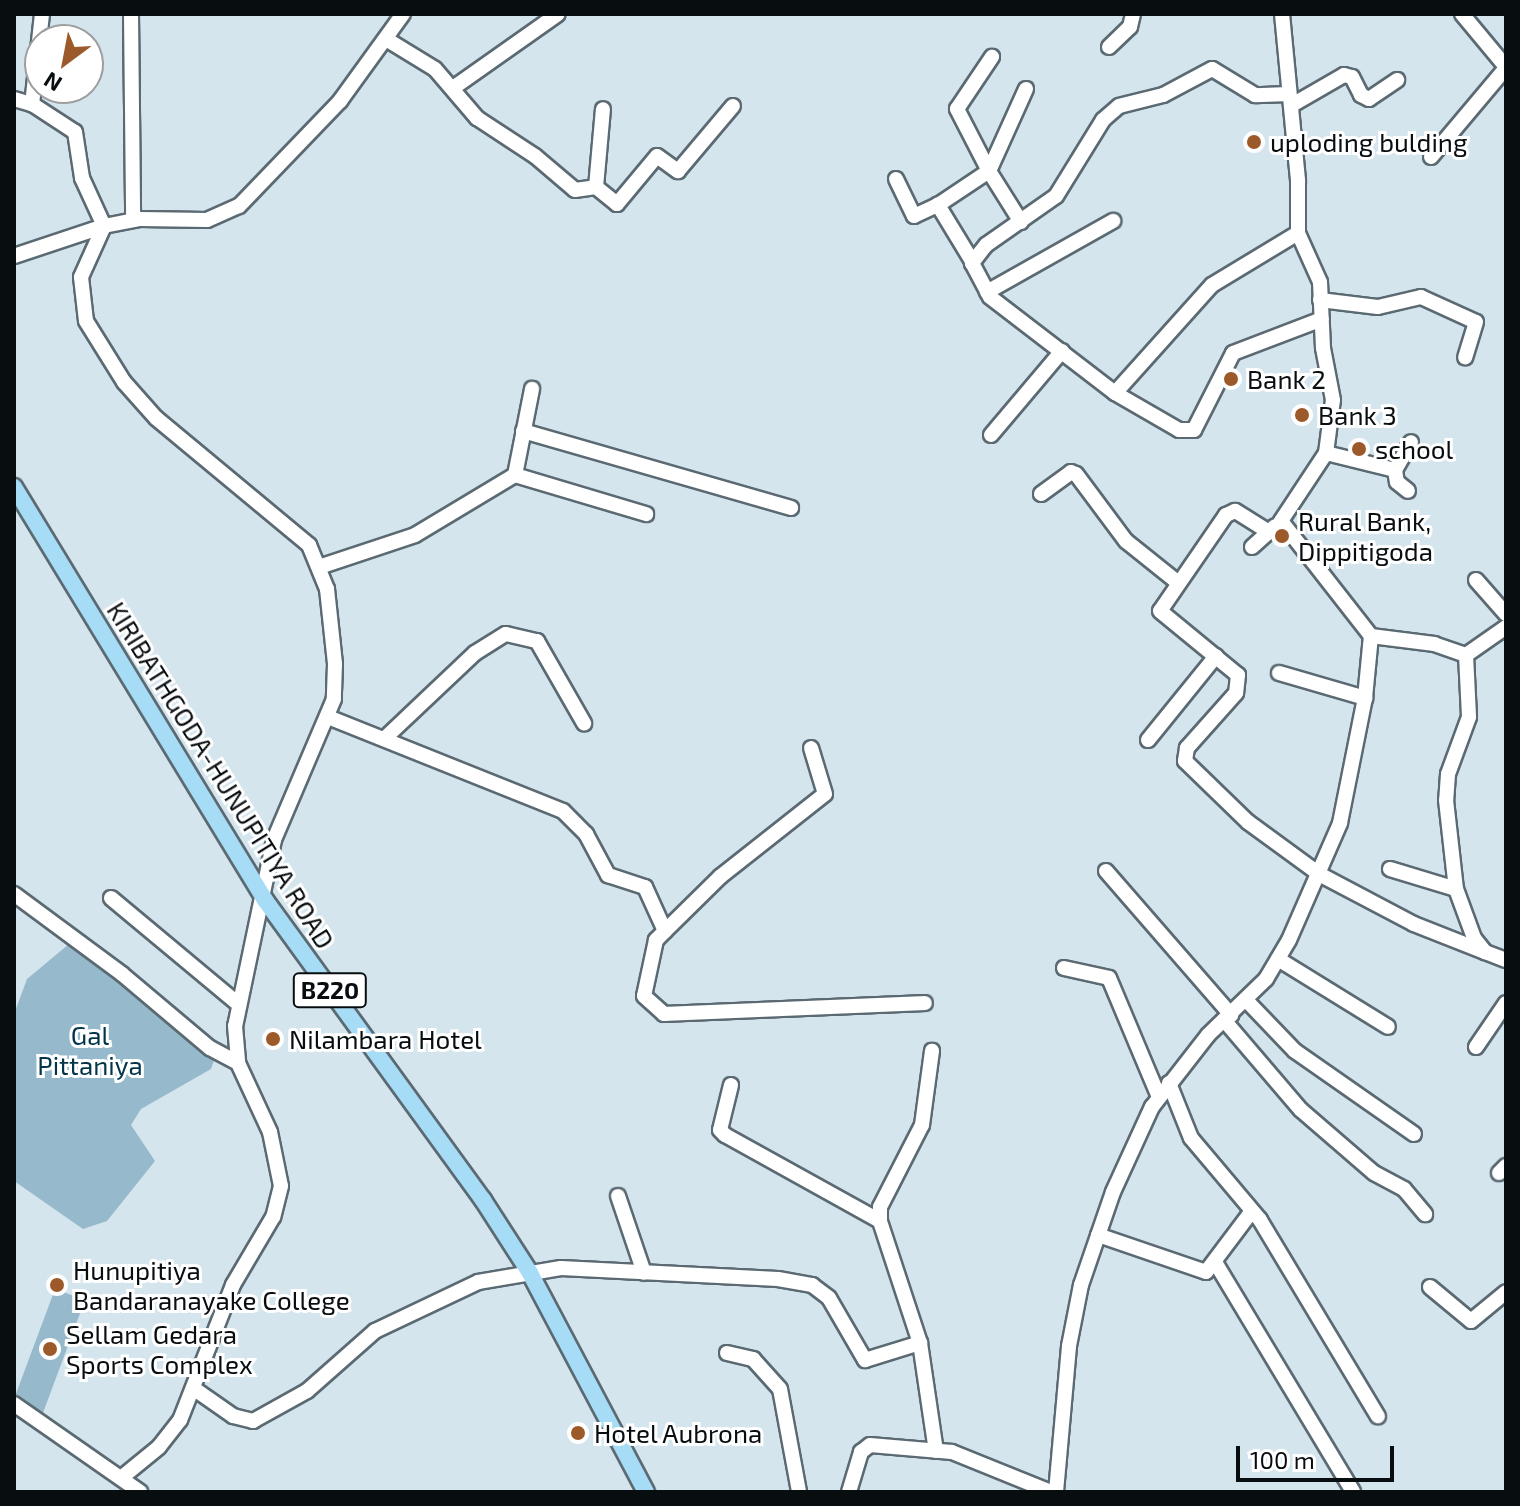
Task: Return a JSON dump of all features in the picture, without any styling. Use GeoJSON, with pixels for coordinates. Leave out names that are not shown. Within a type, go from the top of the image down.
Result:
{"type":"FeatureCollection","features":[{"type":"Feature","properties":{"kind":"main road","name":"KIRIBATHGODA-HUNUPITIYA ROAD"},"geometry":{"type":"LineString","coordinates":[[14,487],[265,900],[483,1200],[530,1273],[646,1492]]}},
{"type":"Feature","properties":{"kind":"street"},"geometry":{"type":"LineString","coordinates":[[131,14],[133,220]]}},
{"type":"Feature","properties":{"kind":"street"},"geometry":{"type":"LineString","coordinates":[[14,256],[104,226],[133,220],[207,220],[239,206],[340,101],[403,14]]}},
{"type":"Feature","properties":{"kind":"street"},"geometry":{"type":"LineString","coordinates":[[453,88],[558,14]]}},
{"type":"Feature","properties":{"kind":"street"},"geometry":{"type":"LineString","coordinates":[[1109,47],[1130,27],[1133,14]]}},
{"type":"Feature","properties":{"kind":"street"},"geometry":{"type":"LineString","coordinates":[[1252,547],[1281,519],[1326,453],[1333,400],[1318,273],[1298,233],[1291,100],[1282,14]]}},
{"type":"Feature","properties":{"kind":"street"},"geometry":{"type":"LineString","coordinates":[[1431,157],[1506,68],[1462,14]]}},
{"type":"Feature","properties":{"kind":"street"},"geometry":{"type":"LineString","coordinates":[[386,39],[420,58],[453,88],[477,118],[535,156],[575,190],[596,187],[622,204],[657,156],[678,171],[733,106]]}},
{"type":"Feature","properties":{"kind":"street"},"geometry":{"type":"LineString","coordinates":[[992,57],[957,109],[989,171],[1021,222]]}},
{"type":"Feature","properties":{"kind":"street"},"geometry":{"type":"LineString","coordinates":[[972,261],[986,245],[1056,196],[1103,120],[1119,106],[1163,95],[1212,69],[1255,95],[1291,100],[1344,75],[1352,77],[1361,95],[1369,99],[1397,80]]}},
{"type":"Feature","properties":{"kind":"street"},"geometry":{"type":"LineString","coordinates":[[896,179],[914,216],[938,205],[989,171],[1026,89]]}},
{"type":"Feature","properties":{"kind":"street"},"geometry":{"type":"LineString","coordinates":[[32,104],[75,132],[82,178],[104,226],[81,277],[86,321],[102,348],[156,418],[207,464],[279,516],[322,566],[335,664],[334,699],[328,717],[274,840],[265,900],[238,1004],[238,1063],[275,1145],[281,1186],[273,1217],[233,1285],[180,1420],[159,1447],[121,1478]]}},
{"type":"Feature","properties":{"kind":"street"},"geometry":{"type":"LineString","coordinates":[[596,187],[603,109]]}},
{"type":"Feature","properties":{"kind":"street"},"geometry":{"type":"LineString","coordinates":[[938,205],[987,292],[1115,393],[1179,430],[1194,430],[1233,353],[1322,319]]}},
{"type":"Feature","properties":{"kind":"street"},"geometry":{"type":"LineString","coordinates":[[987,292],[1113,221]]}},
{"type":"Feature","properties":{"kind":"street"},"geometry":{"type":"LineString","coordinates":[[1115,393],[1212,285],[1298,233]]}},
{"type":"Feature","properties":{"kind":"street"},"geometry":{"type":"LineString","coordinates":[[1320,300],[1378,307],[1421,297],[1476,322],[1465,357]]}},
{"type":"Feature","properties":{"kind":"street"},"geometry":{"type":"LineString","coordinates":[[991,435],[1062,351]]}},
{"type":"Feature","properties":{"kind":"street"},"geometry":{"type":"LineString","coordinates":[[515,475],[532,389]]}},
{"type":"Feature","properties":{"kind":"street"},"geometry":{"type":"LineString","coordinates":[[523,431],[791,508]]}},
{"type":"Feature","properties":{"kind":"street"},"geometry":{"type":"LineString","coordinates":[[1408,491],[1397,482],[1395,470],[1411,442]]}},
{"type":"Feature","properties":{"kind":"street"},"geometry":{"type":"LineString","coordinates":[[1326,453],[1395,470]]}},
{"type":"Feature","properties":{"kind":"street"},"geometry":{"type":"LineString","coordinates":[[1041,494],[1071,472],[1076,474],[1126,541],[1176,581]]}},
{"type":"Feature","properties":{"kind":"street"},"geometry":{"type":"LineString","coordinates":[[322,566],[415,535],[515,475],[646,514]]}},
{"type":"Feature","properties":{"kind":"street"},"geometry":{"type":"LineString","coordinates":[[1269,532],[1233,511],[1176,581],[1160,611],[1163,619],[1238,675],[1239,684],[1187,748],[1185,761],[1248,822],[1319,874],[1414,924],[1506,960]]}},
{"type":"Feature","properties":{"kind":"street"},"geometry":{"type":"LineString","coordinates":[[849,1492],[861,1452],[870,1445],[936,1451],[976,1459],[1053,1492],[1069,1346],[1098,1235],[1159,1097],[1228,1018],[1247,1001],[1278,959],[1340,823],[1365,698],[1371,636],[1281,519]]}},
{"type":"Feature","properties":{"kind":"street"},"geometry":{"type":"LineString","coordinates":[[1476,580],[1506,614]]}},
{"type":"Feature","properties":{"kind":"street"},"geometry":{"type":"LineString","coordinates":[[1466,655],[1506,628]]}},
{"type":"Feature","properties":{"kind":"street"},"geometry":{"type":"LineString","coordinates":[[384,739],[475,653],[506,634],[537,641],[584,723]]}},
{"type":"Feature","properties":{"kind":"street"},"geometry":{"type":"LineString","coordinates":[[1371,636],[1434,644],[1466,655]]}},
{"type":"Feature","properties":{"kind":"street"},"geometry":{"type":"LineString","coordinates":[[1466,655],[1469,717],[1448,774],[1446,800],[1456,889],[1474,938],[1485,952]]}},
{"type":"Feature","properties":{"kind":"street"},"geometry":{"type":"LineString","coordinates":[[1148,740],[1216,656]]}},
{"type":"Feature","properties":{"kind":"street"},"geometry":{"type":"LineString","coordinates":[[1279,673],[1365,698]]}},
{"type":"Feature","properties":{"kind":"street"},"geometry":{"type":"LineString","coordinates":[[328,717],[570,816],[608,875],[632,880],[649,892],[665,931]]}},
{"type":"Feature","properties":{"kind":"street"},"geometry":{"type":"LineString","coordinates":[[811,748],[825,794],[721,876],[656,940],[644,996],[664,1014],[925,1003]]}},
{"type":"Feature","properties":{"kind":"street"},"geometry":{"type":"LineString","coordinates":[[1390,869],[1456,889]]}},
{"type":"Feature","properties":{"kind":"street"},"geometry":{"type":"LineString","coordinates":[[1106,871],[1301,1110],[1374,1173],[1404,1189],[1425,1214]]}},
{"type":"Feature","properties":{"kind":"street"},"geometry":{"type":"LineString","coordinates":[[14,894],[210,1048],[238,1063]]}},
{"type":"Feature","properties":{"kind":"street"},"geometry":{"type":"LineString","coordinates":[[111,898],[238,1004]]}},
{"type":"Feature","properties":{"kind":"street"},"geometry":{"type":"LineString","coordinates":[[1278,959],[1388,1027]]}},
{"type":"Feature","properties":{"kind":"street"},"geometry":{"type":"LineString","coordinates":[[1064,968],[1109,978],[1159,1097]]}},
{"type":"Feature","properties":{"kind":"street"},"geometry":{"type":"LineString","coordinates":[[1247,1001],[1295,1051],[1414,1134]]}},
{"type":"Feature","properties":{"kind":"street"},"geometry":{"type":"LineString","coordinates":[[1476,1047],[1506,1003]]}},
{"type":"Feature","properties":{"kind":"street"},"geometry":{"type":"LineString","coordinates":[[932,1051],[922,1125],[880,1207],[880,1221],[920,1343],[936,1451]]}},
{"type":"Feature","properties":{"kind":"street"},"geometry":{"type":"LineString","coordinates":[[1169,1083],[1191,1138],[1252,1211],[1378,1416]]}},
{"type":"Feature","properties":{"kind":"street"},"geometry":{"type":"LineString","coordinates":[[731,1085],[720,1130],[725,1135],[880,1221]]}},
{"type":"Feature","properties":{"kind":"street"},"geometry":{"type":"LineString","coordinates":[[618,1196],[644,1273]]}},
{"type":"Feature","properties":{"kind":"street"},"geometry":{"type":"LineString","coordinates":[[1098,1235],[1195,1272],[1206,1272],[1252,1211]]}},
{"type":"Feature","properties":{"kind":"street"},"geometry":{"type":"LineString","coordinates":[[1215,1262],[1353,1492]]}},
{"type":"Feature","properties":{"kind":"street"},"geometry":{"type":"LineString","coordinates":[[193,1388],[233,1416],[253,1421],[307,1391],[375,1331],[419,1306],[478,1282],[561,1268],[812,1285],[845,1318],[865,1360],[920,1343]]}},
{"type":"Feature","properties":{"kind":"street"},"geometry":{"type":"LineString","coordinates":[[1430,1287],[1471,1321],[1506,1292]]}},
{"type":"Feature","properties":{"kind":"street"},"geometry":{"type":"LineString","coordinates":[[727,1353],[753,1359],[780,1389],[799,1492]]}},
{"type":"Feature","properties":{"kind":"street"},"geometry":{"type":"LineString","coordinates":[[14,1404],[140,1492]]}},
{"type":"Feature","properties":{"kind":"green space","name":"Gal Pittaniya"},"geometry":{"type":"Polygon","coordinates":[[[75,939],[217,1052],[211,1069],[141,1109],[131,1125],[155,1161],[107,1221],[83,1229],[14,1181],[14,1014],[27,979],[75,939]]]}},
{"type":"Feature","properties":{"kind":"green space","name":"Sellam Gedara Sports Complex"},"geometry":{"type":"Polygon","coordinates":[[[55,1289],[85,1300],[40,1421],[14,1399],[55,1289]]]}},
{"type":"Feature","properties":{"kind":"place","name":"uploding bulding"},"geometry":{"type":"Point","coordinates":[1254,142]}},
{"type":"Feature","properties":{"kind":"place","name":"Bank 2"},"geometry":{"type":"Point","coordinates":[1231,379]}},
{"type":"Feature","properties":{"kind":"place","name":"Bank 3"},"geometry":{"type":"Point","coordinates":[1302,415]}},
{"type":"Feature","properties":{"kind":"place","name":"school"},"geometry":{"type":"Point","coordinates":[1359,449]}},
{"type":"Feature","properties":{"kind":"place","name":"Rural Bank, Dippitigoda"},"geometry":{"type":"Point","coordinates":[1282,536]}},
{"type":"Feature","properties":{"kind":"place","name":"Nilambara Hotel"},"geometry":{"type":"Point","coordinates":[273,1039]}},
{"type":"Feature","properties":{"kind":"place","name":"Hunupitiya Bandaranayake College"},"geometry":{"type":"Point","coordinates":[57,1285]}},
{"type":"Feature","properties":{"kind":"place","name":"Sellam Gedara Sports Complex"},"geometry":{"type":"Point","coordinates":[50,1349]}},
{"type":"Feature","properties":{"kind":"place","name":"Hotel Aubrona"},"geometry":{"type":"Point","coordinates":[578,1433]}}]}
